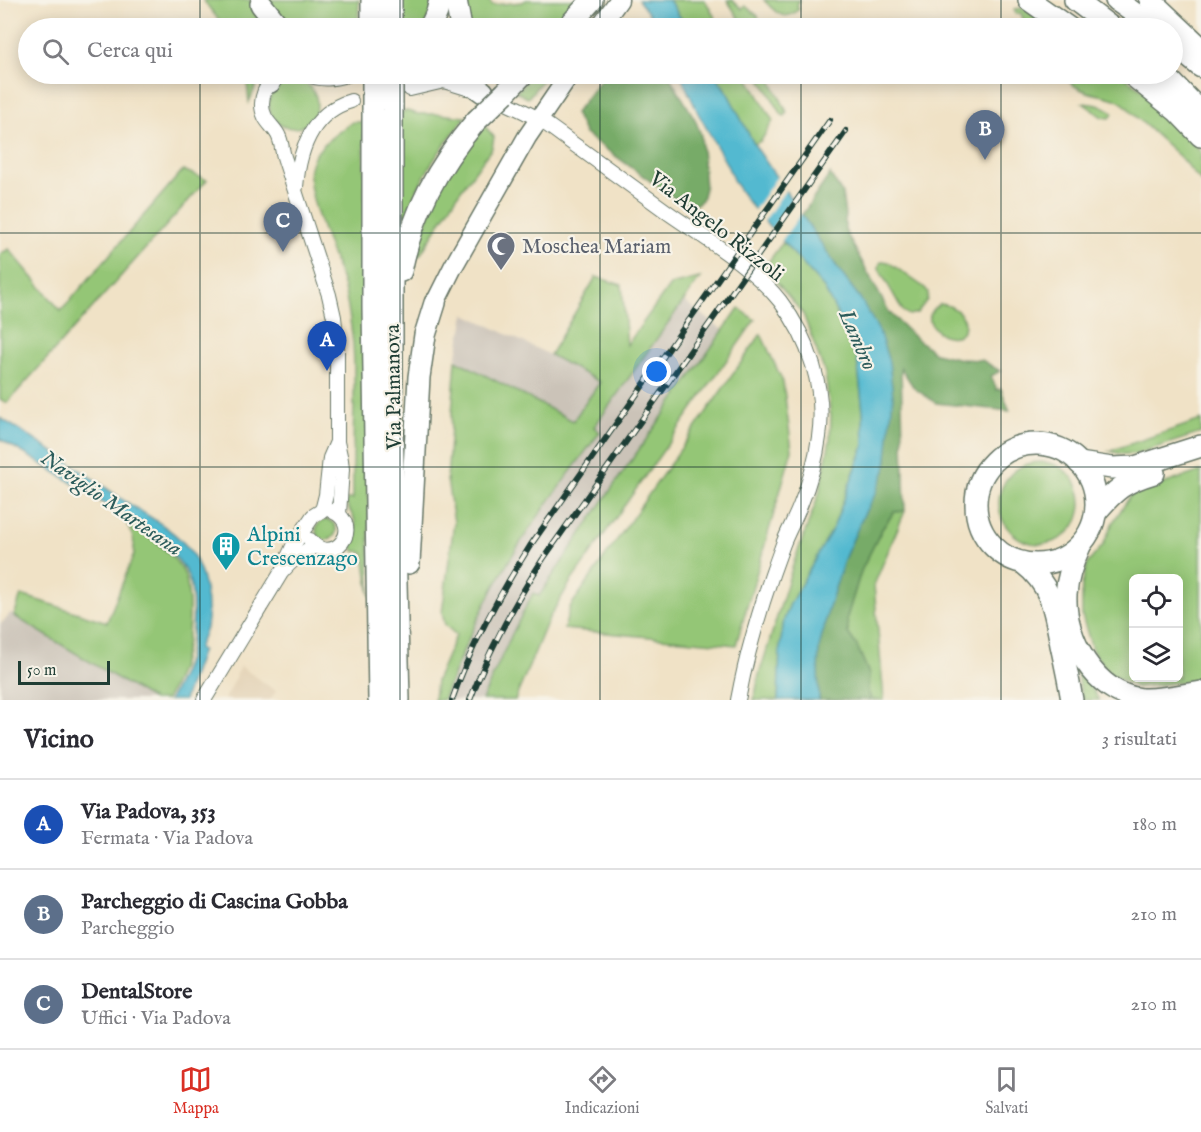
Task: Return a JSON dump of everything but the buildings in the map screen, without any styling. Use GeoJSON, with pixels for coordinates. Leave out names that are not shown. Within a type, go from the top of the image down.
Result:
{"type":"FeatureCollection","features":[{"type":"Feature","properties":{"kind":"highway"},"geometry":{"type":"LineString","coordinates":[[372,0],[372,18]]}},
{"type":"Feature","properties":{"kind":"highway"},"geometry":{"type":"LineString","coordinates":[[391,0],[391,18]]}},
{"type":"Feature","properties":{"kind":"highway"},"geometry":{"type":"LineString","coordinates":[[434,18],[440,0]]}},
{"type":"Feature","properties":{"kind":"highway"},"geometry":{"type":"LineString","coordinates":[[456,0],[459,18]]}},
{"type":"Feature","properties":{"kind":"highway"},"geometry":{"type":"LineString","coordinates":[[576,18],[592,0]]}},
{"type":"Feature","properties":{"kind":"highway"},"geometry":{"type":"LineString","coordinates":[[1029,0],[1055,18]]}},
{"type":"Feature","properties":{"kind":"highway"},"geometry":{"type":"LineString","coordinates":[[1076,0],[1099,18]]}},
{"type":"Feature","properties":{"kind":"highway"},"geometry":{"type":"LineString","coordinates":[[1116,0],[1141,18]]}},
{"type":"Feature","properties":{"kind":"highway"},"geometry":{"type":"LineString","coordinates":[[1150,0],[1169,18]]}},
{"type":"Feature","properties":{"kind":"highway"},"geometry":{"type":"LineString","coordinates":[[260,2],[264,18]]}},
{"type":"Feature","properties":{"kind":"highway"},"geometry":{"type":"LineString","coordinates":[[260,2],[272,18]]}},
{"type":"Feature","properties":{"kind":"highway"},"geometry":{"type":"LineString","coordinates":[[1183,31],[1201,48]]}},
{"type":"Feature","properties":{"kind":"highway"},"geometry":{"type":"LineString","coordinates":[[1183,52],[1201,67]]}},
{"type":"Feature","properties":{"kind":"highway","name":"Via Palmanova"},"geometry":{"type":"LineString","coordinates":[[375,84],[382,117],[392,333],[399,700]]}},
{"type":"Feature","properties":{"kind":"highway","name":"Via Palmanova"},"geometry":{"type":"LineString","coordinates":[[379,700],[373,307],[382,117],[390,84]]}},
{"type":"Feature","properties":{"kind":"highway"},"geometry":{"type":"LineString","coordinates":[[475,84],[476,87],[491,93]]}},
{"type":"Feature","properties":{"kind":"highway"},"geometry":{"type":"LineString","coordinates":[[392,333],[406,246],[431,184],[476,121],[491,93],[506,84]]}},
{"type":"Feature","properties":{"kind":"highway"},"geometry":{"type":"LineString","coordinates":[[1144,84],[1169,104],[1201,136]]}},
{"type":"Feature","properties":{"kind":"highway"},"geometry":{"type":"LineString","coordinates":[[1174,84],[1201,112]]}},
{"type":"Feature","properties":{"kind":"highway"},"geometry":{"type":"LineString","coordinates":[[398,647],[408,580],[419,377],[425,334],[435,303]]}},
{"type":"Feature","properties":{"kind":"highway"},"geometry":{"type":"LineString","coordinates":[[1080,546],[1065,557],[1037,565],[1008,558],[996,549],[986,538],[979,525],[976,503],[978,488],[984,474],[999,457],[1026,445],[1048,445],[1064,451],[1079,462],[1087,472],[1093,486],[1096,512],[1090,530],[1074,560],[1068,584],[1066,608],[1075,639],[1094,672],[1115,690],[1139,699],[1162,699],[1201,692]]}},
{"type":"Feature","properties":{"kind":"highway"},"geometry":{"type":"LineString","coordinates":[[1079,462],[1112,468],[1135,466],[1201,446]]}},
{"type":"Feature","properties":{"kind":"highway"},"geometry":{"type":"LineString","coordinates":[[1096,512],[1113,492],[1127,483],[1201,457]]}},
{"type":"Feature","properties":{"kind":"highway"},"geometry":{"type":"LineString","coordinates":[[1023,563],[1038,576],[1051,598],[1072,700]]}},
{"type":"Feature","properties":{"kind":"main road"},"geometry":{"type":"LineString","coordinates":[[606,18],[619,0]]}},
{"type":"Feature","properties":{"kind":"main road"},"geometry":{"type":"LineString","coordinates":[[435,303],[527,137],[563,84]]}},
{"type":"Feature","properties":{"kind":"street"},"geometry":{"type":"LineString","coordinates":[[269,84],[263,94],[262,106],[265,117],[280,139],[334,316],[337,351],[337,442],[342,460],[339,514]]}},
{"type":"Feature","properties":{"kind":"street","name":"Via Angelo Rizzoli"},"geometry":{"type":"LineString","coordinates":[[410,89],[431,84]]}},
{"type":"Feature","properties":{"kind":"street","name":"Via Angelo Rizzoli"},"geometry":{"type":"LineString","coordinates":[[456,84],[491,93]]}},
{"type":"Feature","properties":{"kind":"street","name":"Via Angelo Rizzoli"},"geometry":{"type":"LineString","coordinates":[[473,84],[539,120],[760,280],[779,300],[805,343],[812,360],[820,402],[821,424],[816,454],[804,495],[754,626],[738,700]]}},
{"type":"Feature","properties":{"kind":"street"},"geometry":{"type":"LineString","coordinates":[[299,207],[296,192],[303,151],[318,123],[338,106],[351,101]]}},
{"type":"Feature","properties":{"kind":"street"},"geometry":{"type":"LineString","coordinates":[[321,511],[326,495],[330,458],[337,442]]}},
{"type":"Feature","properties":{"kind":"street"},"geometry":{"type":"LineString","coordinates":[[204,700],[281,573],[290,550],[313,516],[321,511],[339,514],[344,519],[346,534],[337,547],[323,549],[315,546],[309,537],[308,525]]}},
{"type":"Feature","properties":{"kind":"street"},"geometry":{"type":"LineString","coordinates":[[281,573],[297,556],[315,546]]}},
{"type":"Feature","properties":{"kind":"shaded area"},"geometry":{"type":"Polygon","coordinates":[[[684,301],[723,330],[539,597],[533,594],[482,700],[443,700],[483,606],[510,559],[599,431],[594,428],[684,301]]]}},
{"type":"Feature","properties":{"kind":"shaded area"},"geometry":{"type":"Polygon","coordinates":[[[465,314],[600,382],[573,421],[456,360],[465,314]]]}},
{"type":"Feature","properties":{"kind":"shaded area"},"geometry":{"type":"Polygon","coordinates":[[[10,613],[153,700],[0,700],[0,624],[10,613]]]}},
{"type":"Feature","properties":{"kind":"shaded area"},"geometry":{"type":"Polygon","coordinates":[[[240,666],[276,691],[270,700],[224,700],[240,666]]]}},
{"type":"Feature","properties":{"kind":"green space"},"geometry":{"type":"Polygon","coordinates":[[[203,0],[250,0],[257,18],[217,18],[203,0]]]}},
{"type":"Feature","properties":{"kind":"green space"},"geometry":{"type":"Polygon","coordinates":[[[266,0],[359,0],[358,18],[277,18],[266,0]]]}},
{"type":"Feature","properties":{"kind":"green space"},"geometry":{"type":"Polygon","coordinates":[[[397,0],[436,0],[428,18],[397,18],[397,0]]]}},
{"type":"Feature","properties":{"kind":"green space"},"geometry":{"type":"Polygon","coordinates":[[[464,0],[489,0],[492,5],[526,0],[582,0],[565,18],[467,18],[464,0]]]}},
{"type":"Feature","properties":{"kind":"green space"},"geometry":{"type":"Polygon","coordinates":[[[669,0],[705,0],[715,18],[681,18],[669,0]]]}},
{"type":"Feature","properties":{"kind":"green space"},"geometry":{"type":"Polygon","coordinates":[[[727,0],[732,0],[742,9],[745,6],[758,18],[739,18],[727,0]]]}},
{"type":"Feature","properties":{"kind":"green space"},"geometry":{"type":"Polygon","coordinates":[[[764,0],[800,0],[797,5],[799,9],[784,16],[776,12],[764,0]]]}},
{"type":"Feature","properties":{"kind":"green space"},"geometry":{"type":"Polygon","coordinates":[[[1025,8],[1042,18],[1023,18],[1021,13],[1016,14],[1014,9],[1025,8]]]}},
{"type":"Feature","properties":{"kind":"green space"},"geometry":{"type":"Polygon","coordinates":[[[247,84],[257,84],[249,102],[247,84]]]}},
{"type":"Feature","properties":{"kind":"green space"},"geometry":{"type":"Polygon","coordinates":[[[280,84],[306,84],[317,99],[317,109],[313,117],[298,128],[288,128],[280,124],[269,109],[269,99],[280,84]]]}},
{"type":"Feature","properties":{"kind":"green space"},"geometry":{"type":"Polygon","coordinates":[[[524,84],[539,84],[528,98],[516,92],[524,84]]]}},
{"type":"Feature","properties":{"kind":"green space"},"geometry":{"type":"Polygon","coordinates":[[[597,84],[674,84],[695,119],[701,135],[705,188],[702,200],[689,209],[585,134],[575,113],[597,84]]]}},
{"type":"Feature","properties":{"kind":"green space"},"geometry":{"type":"Polygon","coordinates":[[[722,84],[752,84],[773,121],[761,141],[754,144],[722,84]]]}},
{"type":"Feature","properties":{"kind":"green space"},"geometry":{"type":"Polygon","coordinates":[[[764,84],[773,84],[787,112],[785,116],[782,115],[764,84]]]}},
{"type":"Feature","properties":{"kind":"green space"},"geometry":{"type":"Polygon","coordinates":[[[1073,84],[1134,84],[1143,90],[1201,152],[1201,182],[1180,157],[1121,102],[1078,88],[1073,84]]]}},
{"type":"Feature","properties":{"kind":"green space"},"geometry":{"type":"Polygon","coordinates":[[[1083,103],[1104,107],[1113,114],[1110,118],[1102,117],[1083,103]]]}},
{"type":"Feature","properties":{"kind":"green space"},"geometry":{"type":"Polygon","coordinates":[[[407,111],[418,114],[466,117],[443,147],[419,186],[399,235],[398,113],[407,111]]]}},
{"type":"Feature","properties":{"kind":"green space"},"geometry":{"type":"Polygon","coordinates":[[[352,122],[364,122],[370,596],[364,554],[359,551],[355,552],[351,544],[355,526],[346,502],[346,499],[353,499],[354,369],[347,301],[316,208],[310,179],[312,160],[321,147],[352,122]]]}},
{"type":"Feature","properties":{"kind":"green space"},"geometry":{"type":"Polygon","coordinates":[[[484,125],[494,137],[492,148],[459,193],[420,255],[413,257],[444,175],[484,125]]]}},
{"type":"Feature","properties":{"kind":"green space"},"geometry":{"type":"Polygon","coordinates":[[[183,170],[207,180],[7,403],[0,399],[0,254],[9,249],[61,311],[183,170]]]}},
{"type":"Feature","properties":{"kind":"green space"},"geometry":{"type":"Polygon","coordinates":[[[830,174],[842,193],[845,230],[889,312],[935,353],[961,359],[982,360],[1000,371],[991,376],[997,390],[1001,389],[1010,411],[936,403],[914,388],[901,368],[905,511],[894,512],[882,529],[861,571],[847,617],[848,633],[857,646],[869,674],[868,690],[871,700],[819,700],[819,648],[828,610],[845,557],[886,468],[889,433],[860,298],[802,215],[830,174]]]}},
{"type":"Feature","properties":{"kind":"green space"},"geometry":{"type":"Polygon","coordinates":[[[783,242],[824,288],[857,358],[864,445],[834,526],[790,604],[784,620],[780,647],[778,700],[754,700],[759,675],[794,562],[819,494],[830,440],[831,417],[825,373],[803,314],[763,269],[783,242]]]}},
{"type":"Feature","properties":{"kind":"green space"},"geometry":{"type":"Polygon","coordinates":[[[883,261],[888,262],[928,292],[927,300],[917,313],[909,315],[903,311],[879,269],[883,261]]]}},
{"type":"Feature","properties":{"kind":"green space"},"geometry":{"type":"Polygon","coordinates":[[[596,277],[622,285],[627,345],[670,285],[700,278],[594,427],[600,432],[510,559],[474,628],[443,700],[434,700],[436,681],[456,635],[445,625],[442,613],[454,522],[447,480],[456,360],[573,421],[600,382],[550,355],[596,277]]]}},
{"type":"Feature","properties":{"kind":"green space"},"geometry":{"type":"Polygon","coordinates":[[[940,304],[955,309],[963,317],[964,327],[962,332],[956,336],[942,334],[931,323],[932,310],[940,304]]]}},
{"type":"Feature","properties":{"kind":"green space"},"geometry":{"type":"Polygon","coordinates":[[[739,308],[755,320],[570,583],[549,618],[515,700],[482,700],[533,593],[539,596],[739,308]]]}},
{"type":"Feature","properties":{"kind":"green space"},"geometry":{"type":"Polygon","coordinates":[[[761,334],[783,382],[792,450],[736,645],[564,629],[570,607],[761,334]]]}},
{"type":"Feature","properties":{"kind":"green space"},"geometry":{"type":"Polygon","coordinates":[[[1201,420],[1201,433],[1136,454],[1109,451],[1201,420]]]}},
{"type":"Feature","properties":{"kind":"green space"},"geometry":{"type":"Polygon","coordinates":[[[1032,462],[1048,462],[1063,468],[1075,480],[1081,495],[1081,511],[1075,526],[1063,538],[1048,544],[1032,544],[1017,538],[1005,526],[999,511],[999,495],[1005,480],[1017,468],[1032,462]]]}},
{"type":"Feature","properties":{"kind":"green space"},"geometry":{"type":"Polygon","coordinates":[[[1201,471],[1201,680],[1183,682],[1183,574],[1129,574],[1129,682],[1182,682],[1136,687],[1111,675],[1093,652],[1082,616],[1082,585],[1087,564],[1103,545],[1113,522],[1131,495],[1201,471]]]}},
{"type":"Feature","properties":{"kind":"green space"},"geometry":{"type":"Polygon","coordinates":[[[905,511],[874,585],[884,700],[871,700],[868,690],[869,674],[857,646],[848,633],[847,617],[861,571],[882,529],[894,512],[905,511]]]}},
{"type":"Feature","properties":{"kind":"green space"},"geometry":{"type":"Polygon","coordinates":[[[322,520],[330,520],[336,526],[336,534],[330,540],[322,540],[316,534],[316,526],[322,520]]]}},
{"type":"Feature","properties":{"kind":"green space"},"geometry":{"type":"Polygon","coordinates":[[[125,521],[155,541],[169,554],[181,568],[186,580],[189,603],[187,642],[181,665],[166,700],[153,700],[14,616],[21,595],[107,622],[134,554],[130,529],[125,521]]]}},
{"type":"Feature","properties":{"kind":"green space"},"geometry":{"type":"Polygon","coordinates":[[[1075,660],[1099,700],[1082,700],[1075,660]]]}},
{"type":"Feature","properties":{"kind":"water"},"geometry":{"type":"Polygon","coordinates":[[[638,0],[669,0],[681,18],[652,18],[638,0]]]}},
{"type":"Feature","properties":{"kind":"water","name":"Lambro"},"geometry":{"type":"Polygon","coordinates":[[[685,84],[722,84],[754,144],[860,298],[879,331],[889,362],[893,396],[886,468],[845,557],[828,610],[819,648],[819,700],[778,700],[780,647],[784,620],[790,604],[834,526],[864,446],[857,358],[824,288],[748,202],[734,182],[685,84]]]}},
{"type":"Feature","properties":{"kind":"water","name":"Naviglio Martesana"},"geometry":{"type":"Polygon","coordinates":[[[0,418],[161,524],[178,537],[191,552],[203,578],[207,619],[198,649],[202,650],[184,700],[169,700],[180,679],[190,650],[193,617],[192,594],[191,584],[184,568],[165,548],[119,514],[0,439],[0,418]]]}},
{"type":"Feature","properties":{"kind":"pier"},"geometry":{"type":"Polygon","coordinates":[[[778,175],[787,188],[763,223],[753,212],[778,175]]]}},
{"type":"Feature","properties":{"kind":"pier"},"geometry":{"type":"Polygon","coordinates":[[[794,198],[803,211],[780,243],[770,231],[794,198]]]}},
{"type":"Feature","properties":{"kind":"railway"},"geometry":{"type":"LineString","coordinates":[[452,700],[486,621],[530,546],[830,120]]}},
{"type":"Feature","properties":{"kind":"railway"},"geometry":{"type":"LineString","coordinates":[[470,700],[503,628],[543,559],[846,131]]}},
{"type":"Feature","properties":{"kind":"place","name":"Parcheggio di Cascina Gobba"},"geometry":{"type":"Point","coordinates":[985,160]}},
{"type":"Feature","properties":{"kind":"place","name":"DentalStore"},"geometry":{"type":"Point","coordinates":[283,252]}},
{"type":"Feature","properties":{"kind":"place","name":"Moschea Mariam"},"geometry":{"type":"Point","coordinates":[501,272]}},
{"type":"Feature","properties":{"kind":"place","name":"Via Padova, 353"},"geometry":{"type":"Point","coordinates":[327,371]}},
{"type":"Feature","properties":{"kind":"place","name":"Alpini Crescenzago"},"geometry":{"type":"Point","coordinates":[226,572]}}]}
